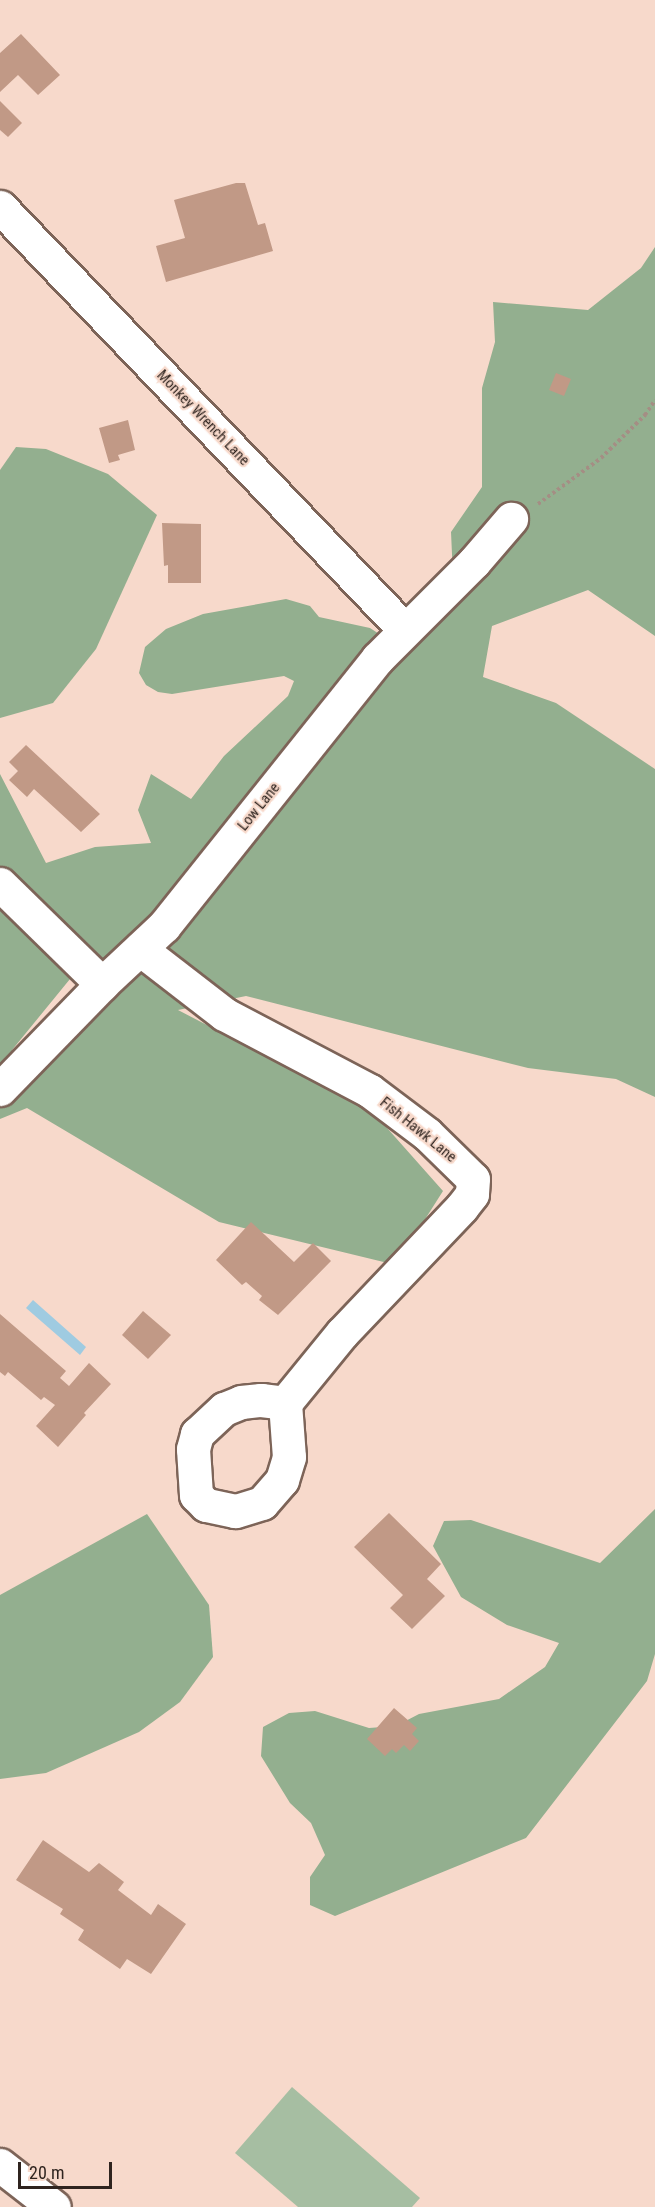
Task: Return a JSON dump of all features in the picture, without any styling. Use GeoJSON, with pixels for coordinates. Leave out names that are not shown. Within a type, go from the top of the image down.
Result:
{"type":"FeatureCollection","features":[{"type":"Feature","properties":{"kind":"street","name":"Monkey Wrench Lane"},"geometry":{"type":"LineString","coordinates":[[0,207],[405,630]]}},
{"type":"Feature","properties":{"kind":"street","name":"Low Lane"},"geometry":{"type":"LineString","coordinates":[[0,1089],[102,984],[164,926],[377,659],[474,562],[511,519]]}},
{"type":"Feature","properties":{"kind":"street"},"geometry":{"type":"LineString","coordinates":[[0,884],[102,984]]}},
{"type":"Feature","properties":{"kind":"street","name":"Fish Hawk Lane"},"geometry":{"type":"LineString","coordinates":[[140,949],[224,1014],[370,1091],[427,1134],[472,1179],[472,1194],[462,1207],[342,1334],[285,1403]]}},
{"type":"Feature","properties":{"kind":"street"},"geometry":{"type":"LineString","coordinates":[[0,2165],[54,2207]]}},
{"type":"Feature","properties":{"kind":"path"},"geometry":{"type":"LineString","coordinates":[[511,519],[549,499],[601,458],[645,415],[655,400]]}},
{"type":"Feature","properties":{"kind":"green space"},"geometry":{"type":"Polygon","coordinates":[[[655,247],[655,636],[588,590],[492,626],[483,677],[556,703],[655,769],[655,1097],[616,1079],[528,1068],[246,996],[178,1010],[372,1111],[443,1191],[396,1265],[219,1222],[27,1108],[0,1119],[0,910],[51,954],[70,979],[12,1050],[81,1028],[104,999],[99,957],[83,940],[0,899],[0,774],[46,863],[95,847],[151,843],[138,810],[151,774],[191,799],[224,756],[288,696],[294,681],[284,676],[172,694],[158,692],[146,685],[139,673],[145,647],[166,629],[203,614],[286,599],[310,606],[319,617],[370,628],[405,651],[454,599],[451,532],[482,487],[482,388],[495,342],[493,302],[588,310],[641,268],[655,247]]]}},
{"type":"Feature","properties":{"kind":"green space"},"geometry":{"type":"Polygon","coordinates":[[[16,447],[46,449],[108,474],[157,515],[96,649],[53,703],[0,718],[0,470],[16,447]]]}},
{"type":"Feature","properties":{"kind":"green space"},"geometry":{"type":"Polygon","coordinates":[[[655,1509],[655,1654],[647,1681],[526,1838],[335,1916],[310,1905],[310,1877],[325,1855],[311,1823],[290,1803],[261,1756],[263,1727],[289,1713],[315,1711],[369,1728],[396,1726],[419,1714],[499,1699],[545,1667],[559,1643],[507,1625],[461,1597],[433,1546],[444,1521],[471,1520],[600,1563],[655,1509]]]}},
{"type":"Feature","properties":{"kind":"green space"},"geometry":{"type":"Polygon","coordinates":[[[147,1514],[209,1605],[213,1657],[180,1702],[139,1732],[46,1773],[0,1779],[0,1595],[147,1514]]]}},
{"type":"Feature","properties":{"kind":"green space"},"geometry":{"type":"Polygon","coordinates":[[[292,2087],[420,2198],[412,2207],[298,2207],[235,2153],[292,2087]]]}},
{"type":"Feature","properties":{"kind":"water"},"geometry":{"type":"Polygon","coordinates":[[[33,1300],[86,1347],[80,1355],[26,1308],[33,1300]]]}},
{"type":"Feature","properties":{"kind":"building"},"geometry":{"type":"Polygon","coordinates":[[[21,34],[60,75],[38,95],[18,75],[0,92],[0,53],[21,34]]]}},
{"type":"Feature","properties":{"kind":"building"},"geometry":{"type":"Polygon","coordinates":[[[0,101],[22,123],[8,137],[0,130],[0,101]]]}},
{"type":"Feature","properties":{"kind":"building"},"geometry":{"type":"Polygon","coordinates":[[[236,183],[245,183],[258,225],[265,223],[273,251],[166,282],[156,246],[185,238],[174,200],[236,183]]]}},
{"type":"Feature","properties":{"kind":"building"},"geometry":{"type":"Polygon","coordinates":[[[556,373],[571,379],[564,396],[549,390],[556,373]]]}},
{"type":"Feature","properties":{"kind":"building"},"geometry":{"type":"Polygon","coordinates":[[[128,420],[135,450],[118,455],[120,460],[109,463],[99,428],[128,420]]]}},
{"type":"Feature","properties":{"kind":"building"},"geometry":{"type":"Polygon","coordinates":[[[162,523],[201,524],[201,583],[168,583],[168,565],[164,566],[162,523]]]}},
{"type":"Feature","properties":{"kind":"building"},"geometry":{"type":"Polygon","coordinates":[[[26,745],[100,814],[81,832],[34,789],[27,797],[9,780],[18,771],[9,762],[26,745]]]}},
{"type":"Feature","properties":{"kind":"building"},"geometry":{"type":"Polygon","coordinates":[[[251,1222],[294,1262],[313,1243],[331,1261],[278,1315],[259,1300],[262,1296],[246,1282],[242,1285],[216,1260],[251,1222]]]}},
{"type":"Feature","properties":{"kind":"building"},"geometry":{"type":"Polygon","coordinates":[[[143,1311],[171,1335],[148,1359],[122,1335],[143,1311]]]}},
{"type":"Feature","properties":{"kind":"building"},"geometry":{"type":"Polygon","coordinates":[[[0,1314],[66,1371],[60,1378],[69,1386],[89,1363],[111,1384],[84,1413],[86,1415],[58,1447],[36,1426],[55,1405],[44,1397],[41,1400],[8,1372],[5,1376],[0,1372],[0,1314]]]}},
{"type":"Feature","properties":{"kind":"building"},"geometry":{"type":"Polygon","coordinates":[[[389,1513],[441,1564],[427,1579],[445,1596],[412,1629],[390,1608],[403,1595],[354,1547],[389,1513]]]}},
{"type":"Feature","properties":{"kind":"building"},"geometry":{"type":"Polygon","coordinates":[[[394,1708],[417,1728],[412,1734],[419,1741],[410,1751],[404,1745],[396,1753],[392,1749],[385,1756],[367,1739],[394,1708]]]}},
{"type":"Feature","properties":{"kind":"building"},"geometry":{"type":"Polygon","coordinates":[[[43,1840],[89,1872],[99,1863],[124,1882],[118,1890],[151,1915],[158,1904],[186,1924],[151,1974],[127,1959],[120,1969],[78,1940],[84,1930],[60,1914],[63,1909],[16,1880],[43,1840]]]}}]}
